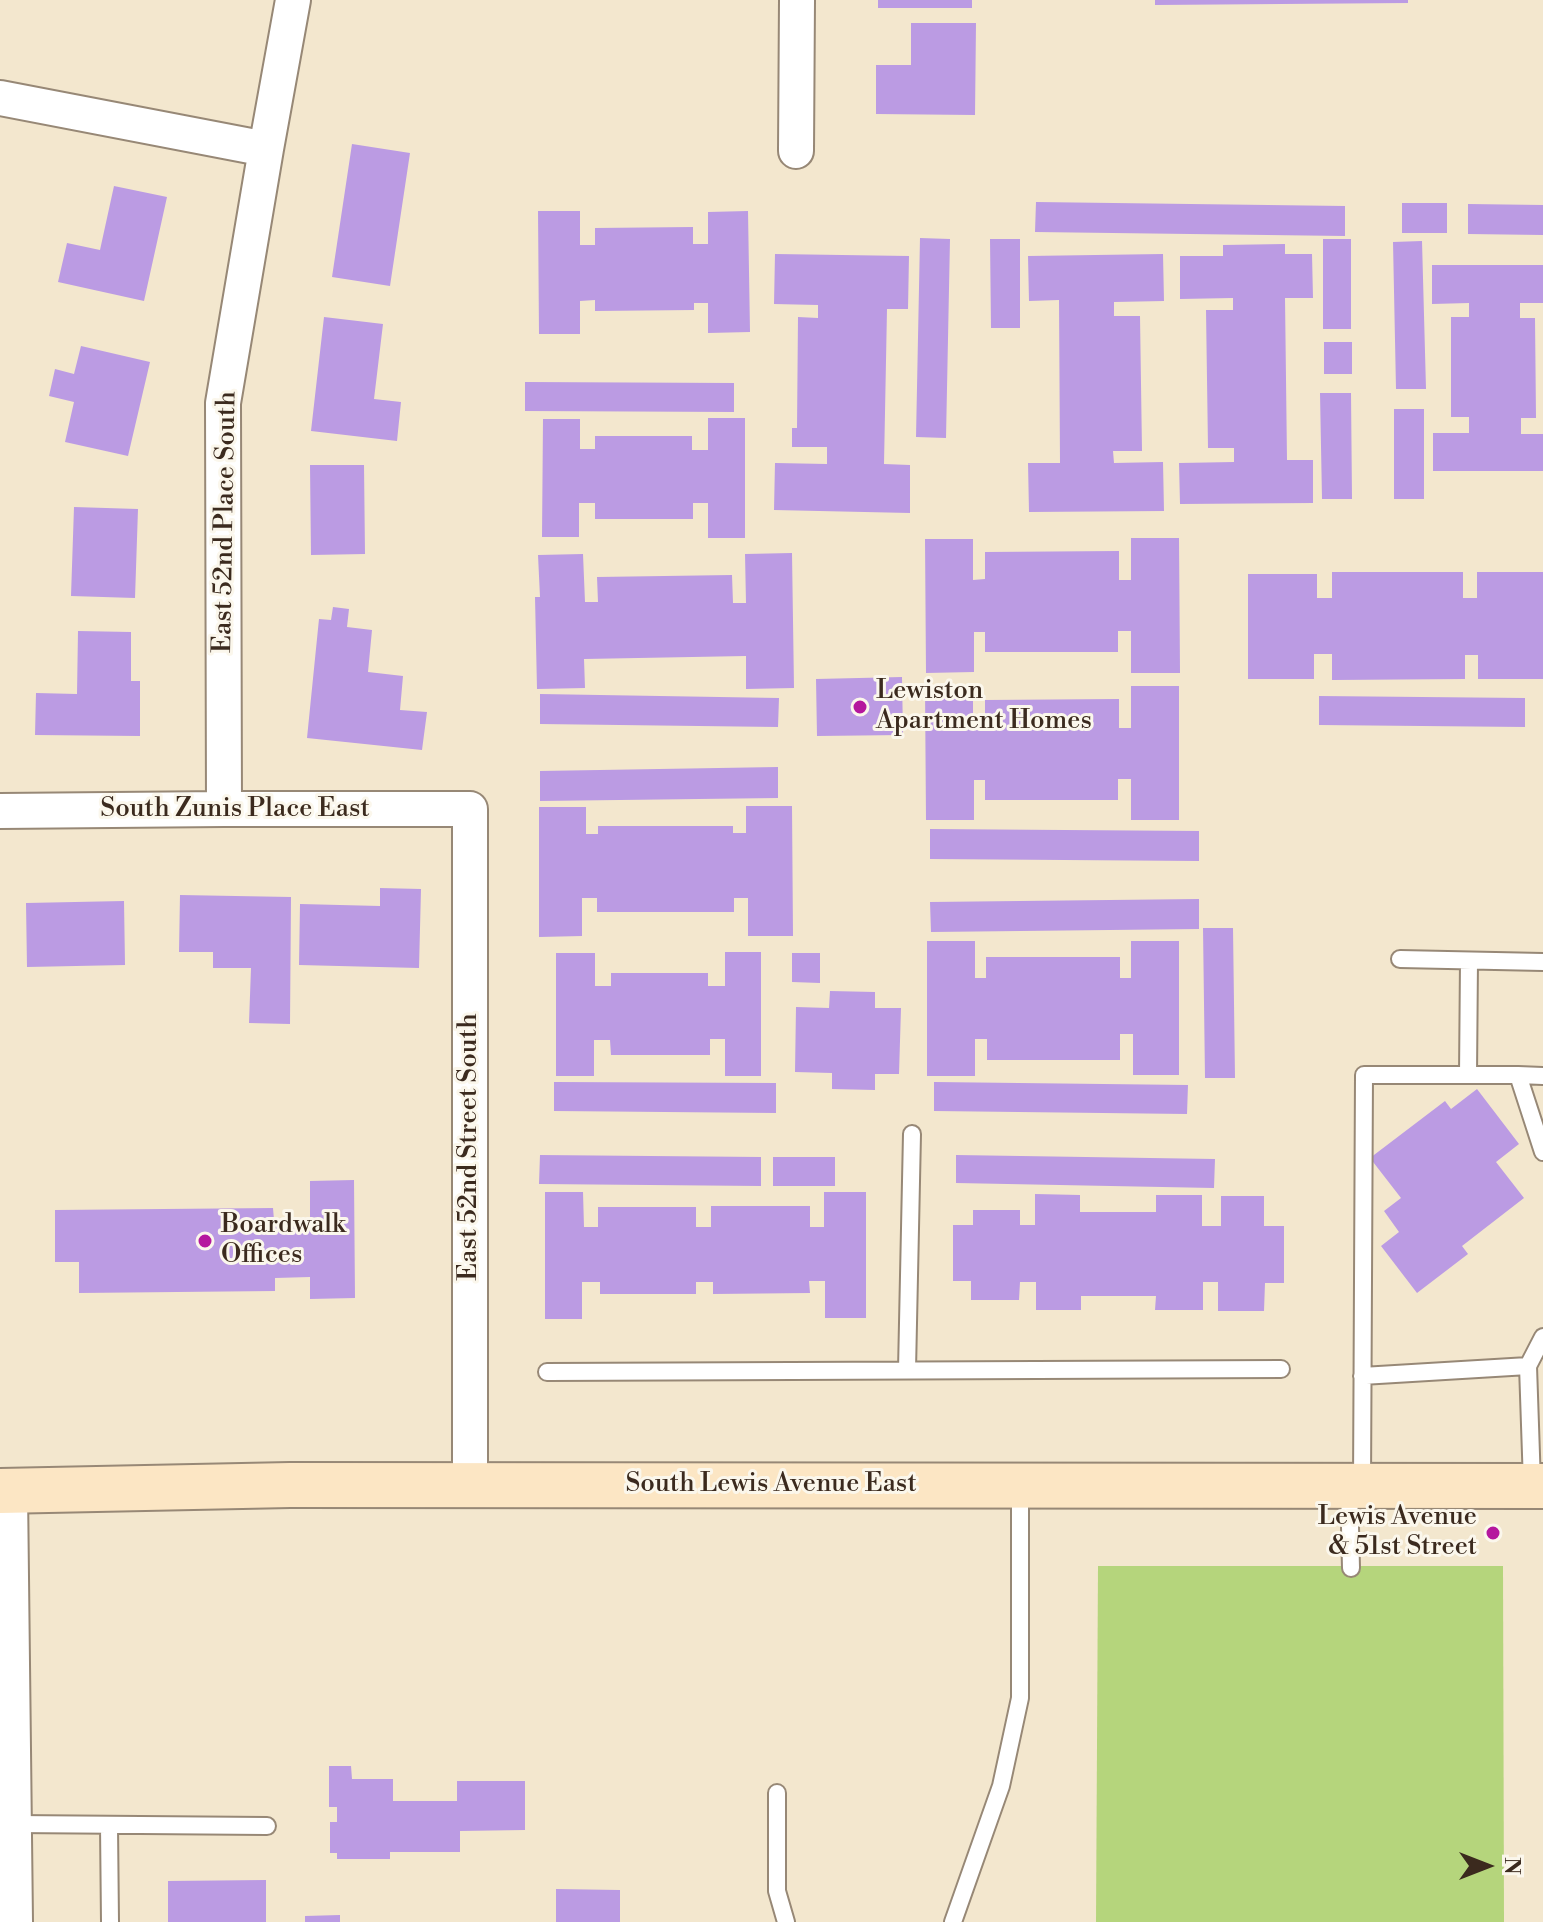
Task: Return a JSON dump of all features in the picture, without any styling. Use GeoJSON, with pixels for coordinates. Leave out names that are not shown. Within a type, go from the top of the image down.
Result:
{"type":"FeatureCollection","features":[{"type":"Feature","properties":{"kind":"main road","name":"South Lewis Avenue East"},"geometry":{"type":"LineString","coordinates":[[5,1491],[290,1485],[1538,1486]]}},
{"type":"Feature","properties":{"kind":"street","name":"East 52nd Place South"},"geometry":{"type":"LineString","coordinates":[[224,809],[223,403],[293,0]]}},
{"type":"Feature","properties":{"kind":"street"},"geometry":{"type":"LineString","coordinates":[[796,151],[797,0]]}},
{"type":"Feature","properties":{"kind":"street"},"geometry":{"type":"LineString","coordinates":[[0,98],[266,149]]}},
{"type":"Feature","properties":{"kind":"street","name":"South Zunis Place East"},"geometry":{"type":"LineString","coordinates":[[0,811],[470,809]]}},
{"type":"Feature","properties":{"kind":"street","name":"East 52nd Street South"},"geometry":{"type":"LineString","coordinates":[[470,809],[470,1486]]}},
{"type":"Feature","properties":{"kind":"street"},"geometry":{"type":"LineString","coordinates":[[5,1491],[5,1636],[14,1824],[10,1919]]}},
{"type":"Feature","properties":{"kind":"lane"},"geometry":{"type":"LineString","coordinates":[[1400,959],[1543,962]]}},
{"type":"Feature","properties":{"kind":"lane"},"geometry":{"type":"LineString","coordinates":[[1468,1075],[1469,961]]}},
{"type":"Feature","properties":{"kind":"lane"},"geometry":{"type":"LineString","coordinates":[[1351,1568],[1362,1376],[1364,1075],[1543,1076]]}},
{"type":"Feature","properties":{"kind":"lane"},"geometry":{"type":"LineString","coordinates":[[1518,1075],[1543,1152]]}},
{"type":"Feature","properties":{"kind":"lane"},"geometry":{"type":"LineString","coordinates":[[907,1370],[912,1134]]}},
{"type":"Feature","properties":{"kind":"lane"},"geometry":{"type":"LineString","coordinates":[[1538,1486],[1528,1366],[1543,1337]]}},
{"type":"Feature","properties":{"kind":"lane"},"geometry":{"type":"LineString","coordinates":[[1362,1376],[1528,1366]]}},
{"type":"Feature","properties":{"kind":"lane"},"geometry":{"type":"LineString","coordinates":[[547,1372],[1281,1369]]}},
{"type":"Feature","properties":{"kind":"lane"},"geometry":{"type":"LineString","coordinates":[[953,1922],[1001,1786],[1020,1698],[1020,1485]]}},
{"type":"Feature","properties":{"kind":"lane"},"geometry":{"type":"LineString","coordinates":[[777,1793],[777,1891],[786,1922]]}},
{"type":"Feature","properties":{"kind":"lane"},"geometry":{"type":"LineString","coordinates":[[14,1824],[267,1826]]}},
{"type":"Feature","properties":{"kind":"lane"},"geometry":{"type":"LineString","coordinates":[[109,1826],[110,1922]]}},
{"type":"Feature","properties":{"kind":"green space"},"geometry":{"type":"Polygon","coordinates":[[[1098,1566],[1503,1566],[1504,1922],[1096,1922],[1098,1566]]]}},
{"type":"Feature","properties":{"kind":"building"},"geometry":{"type":"Polygon","coordinates":[[[878,0],[972,0],[972,8],[878,8],[878,0]]]}},
{"type":"Feature","properties":{"kind":"building"},"geometry":{"type":"Polygon","coordinates":[[[1155,0],[1408,0],[1408,3],[1155,5],[1155,0]]]}},
{"type":"Feature","properties":{"kind":"building"},"geometry":{"type":"Polygon","coordinates":[[[911,23],[976,23],[975,115],[876,114],[876,65],[911,65],[911,23]]]}},
{"type":"Feature","properties":{"kind":"building"},"geometry":{"type":"Polygon","coordinates":[[[352,144],[410,153],[390,286],[332,277],[352,144]]]}},
{"type":"Feature","properties":{"kind":"building"},"geometry":{"type":"Polygon","coordinates":[[[114,186],[167,197],[144,301],[58,282],[67,243],[100,250],[114,186]]]}},
{"type":"Feature","properties":{"kind":"building"},"geometry":{"type":"Polygon","coordinates":[[[1036,202],[1345,206],[1345,236],[1035,232],[1036,202]]]}},
{"type":"Feature","properties":{"kind":"building"},"geometry":{"type":"Polygon","coordinates":[[[1402,203],[1447,203],[1447,233],[1402,233],[1402,203]]]}},
{"type":"Feature","properties":{"kind":"building"},"geometry":{"type":"Polygon","coordinates":[[[1468,204],[1543,205],[1543,235],[1468,234],[1468,204]]]}},
{"type":"Feature","properties":{"kind":"building"},"geometry":{"type":"Polygon","coordinates":[[[538,211],[580,211],[580,245],[595,245],[595,228],[693,227],[693,244],[708,244],[708,212],[748,211],[750,332],[708,333],[708,303],[694,303],[694,310],[595,311],[595,300],[580,301],[580,334],[539,334],[538,211]]]}},
{"type":"Feature","properties":{"kind":"building"},"geometry":{"type":"Polygon","coordinates":[[[920,238],[950,239],[946,438],[916,437],[920,238]]]}},
{"type":"Feature","properties":{"kind":"building"},"geometry":{"type":"Polygon","coordinates":[[[990,239],[1020,239],[1020,328],[991,328],[990,239]]]}},
{"type":"Feature","properties":{"kind":"building"},"geometry":{"type":"Polygon","coordinates":[[[1323,239],[1351,239],[1351,329],[1323,329],[1323,239]]]}},
{"type":"Feature","properties":{"kind":"building"},"geometry":{"type":"Polygon","coordinates":[[[1422,241],[1426,389],[1396,389],[1393,242],[1422,241]]]}},
{"type":"Feature","properties":{"kind":"building"},"geometry":{"type":"Polygon","coordinates":[[[1285,244],[1285,254],[1312,254],[1313,298],[1285,298],[1287,460],[1313,460],[1313,503],[1180,504],[1179,463],[1234,462],[1234,448],[1208,448],[1206,310],[1233,310],[1233,298],[1180,299],[1180,256],[1223,256],[1223,245],[1285,244]]]}},
{"type":"Feature","properties":{"kind":"building"},"geometry":{"type":"Polygon","coordinates":[[[775,254],[909,256],[908,309],[887,309],[884,464],[910,465],[910,513],[774,510],[775,463],[827,464],[827,447],[792,447],[792,428],[797,428],[798,317],[818,318],[818,305],[774,304],[775,254]]]}},
{"type":"Feature","properties":{"kind":"building"},"geometry":{"type":"Polygon","coordinates":[[[1163,254],[1164,301],[1114,302],[1114,316],[1140,316],[1142,451],[1113,451],[1114,463],[1163,462],[1164,511],[1029,512],[1028,463],[1060,463],[1059,300],[1029,301],[1028,256],[1163,254]]]}},
{"type":"Feature","properties":{"kind":"building"},"geometry":{"type":"Polygon","coordinates":[[[1432,265],[1543,265],[1543,303],[1520,303],[1520,318],[1535,318],[1536,418],[1521,418],[1521,434],[1543,434],[1543,471],[1433,471],[1433,433],[1469,433],[1469,417],[1451,417],[1451,317],[1469,317],[1469,303],[1432,304],[1432,265]]]}},
{"type":"Feature","properties":{"kind":"building"},"geometry":{"type":"Polygon","coordinates":[[[324,317],[383,324],[374,399],[401,402],[397,441],[311,431],[324,317]]]}},
{"type":"Feature","properties":{"kind":"building"},"geometry":{"type":"Polygon","coordinates":[[[1324,342],[1352,342],[1352,374],[1324,374],[1324,342]]]}},
{"type":"Feature","properties":{"kind":"building"},"geometry":{"type":"Polygon","coordinates":[[[81,346],[150,362],[128,456],[65,442],[74,402],[49,396],[55,369],[74,374],[81,346]]]}},
{"type":"Feature","properties":{"kind":"building"},"geometry":{"type":"Polygon","coordinates":[[[525,382],[734,383],[734,412],[525,411],[525,382]]]}},
{"type":"Feature","properties":{"kind":"building"},"geometry":{"type":"Polygon","coordinates":[[[1320,393],[1351,393],[1352,499],[1322,499],[1320,393]]]}},
{"type":"Feature","properties":{"kind":"building"},"geometry":{"type":"Polygon","coordinates":[[[1394,409],[1424,409],[1424,499],[1394,499],[1394,409]]]}},
{"type":"Feature","properties":{"kind":"building"},"geometry":{"type":"Polygon","coordinates":[[[708,418],[745,418],[745,538],[708,538],[708,503],[693,503],[693,519],[595,519],[595,503],[579,503],[579,537],[542,537],[543,419],[580,419],[580,449],[595,449],[595,436],[692,436],[692,450],[708,450],[708,418]]]}},
{"type":"Feature","properties":{"kind":"building"},"geometry":{"type":"Polygon","coordinates":[[[310,465],[364,465],[365,554],[311,555],[310,465]]]}},
{"type":"Feature","properties":{"kind":"building"},"geometry":{"type":"Polygon","coordinates":[[[74,507],[138,509],[135,598],[71,596],[74,507]]]}},
{"type":"Feature","properties":{"kind":"building"},"geometry":{"type":"Polygon","coordinates":[[[1131,538],[1179,538],[1180,673],[1131,673],[1131,631],[1118,631],[1118,652],[985,652],[985,632],[974,632],[974,672],[926,673],[925,539],[973,539],[973,580],[985,579],[985,552],[1119,551],[1119,580],[1131,580],[1131,538]]]}},
{"type":"Feature","properties":{"kind":"building"},"geometry":{"type":"Polygon","coordinates":[[[792,553],[794,688],[746,689],[746,656],[584,659],[585,688],[537,689],[535,597],[540,597],[538,555],[583,554],[585,602],[598,602],[597,577],[732,575],[733,603],[746,603],[745,554],[792,553]]]}},
{"type":"Feature","properties":{"kind":"building"},"geometry":{"type":"Polygon","coordinates":[[[1332,572],[1463,572],[1463,598],[1477,598],[1477,572],[1543,572],[1543,679],[1478,679],[1478,655],[1465,655],[1465,679],[1332,680],[1332,654],[1314,654],[1314,679],[1248,679],[1248,574],[1317,574],[1317,598],[1332,598],[1332,572]]]}},
{"type":"Feature","properties":{"kind":"building"},"geometry":{"type":"Polygon","coordinates":[[[333,607],[349,609],[347,627],[372,630],[368,672],[403,676],[400,710],[427,712],[422,750],[307,738],[319,619],[331,620],[333,607]]]}},
{"type":"Feature","properties":{"kind":"building"},"geometry":{"type":"Polygon","coordinates":[[[78,631],[131,632],[131,681],[140,681],[140,736],[35,735],[36,693],[77,694],[78,631]]]}},
{"type":"Feature","properties":{"kind":"building","name":"Lewiston Apartment Homes"},"geometry":{"type":"Polygon","coordinates":[[[902,677],[903,735],[817,736],[816,679],[902,677]]]}},
{"type":"Feature","properties":{"kind":"building"},"geometry":{"type":"Polygon","coordinates":[[[973,686],[973,727],[985,727],[985,700],[1119,699],[1119,728],[1131,728],[1131,686],[1179,686],[1179,820],[1131,820],[1131,779],[1118,779],[1118,800],[985,800],[985,780],[974,780],[974,820],[926,820],[925,687],[973,686]]]}},
{"type":"Feature","properties":{"kind":"building"},"geometry":{"type":"Polygon","coordinates":[[[540,694],[779,698],[778,727],[540,724],[540,694]]]}},
{"type":"Feature","properties":{"kind":"building"},"geometry":{"type":"Polygon","coordinates":[[[1319,696],[1525,698],[1525,727],[1319,725],[1319,696]]]}},
{"type":"Feature","properties":{"kind":"building"},"geometry":{"type":"Polygon","coordinates":[[[778,767],[778,798],[540,801],[540,771],[778,767]]]}},
{"type":"Feature","properties":{"kind":"building"},"geometry":{"type":"Polygon","coordinates":[[[746,806],[792,806],[793,936],[748,936],[748,898],[734,898],[734,912],[597,912],[597,898],[582,898],[582,936],[539,937],[539,807],[586,807],[586,834],[598,834],[598,826],[733,826],[733,833],[746,833],[746,806]]]}},
{"type":"Feature","properties":{"kind":"building"},"geometry":{"type":"Polygon","coordinates":[[[930,829],[1199,831],[1199,861],[930,859],[930,829]]]}},
{"type":"Feature","properties":{"kind":"building"},"geometry":{"type":"Polygon","coordinates":[[[380,888],[421,889],[419,968],[299,965],[300,904],[380,906],[380,888]]]}},
{"type":"Feature","properties":{"kind":"building"},"geometry":{"type":"Polygon","coordinates":[[[180,895],[291,897],[290,1024],[249,1023],[251,968],[213,968],[213,952],[179,952],[180,895]]]}},
{"type":"Feature","properties":{"kind":"building"},"geometry":{"type":"Polygon","coordinates":[[[1199,899],[1199,929],[931,932],[930,902],[1199,899]]]}},
{"type":"Feature","properties":{"kind":"building"},"geometry":{"type":"Polygon","coordinates":[[[124,901],[125,965],[27,967],[26,903],[124,901]]]}},
{"type":"Feature","properties":{"kind":"building"},"geometry":{"type":"Polygon","coordinates":[[[1203,928],[1233,928],[1235,1078],[1205,1078],[1203,928]]]}},
{"type":"Feature","properties":{"kind":"building"},"geometry":{"type":"Polygon","coordinates":[[[927,941],[975,941],[975,978],[986,978],[986,957],[1120,957],[1120,978],[1131,978],[1131,941],[1179,941],[1179,1075],[1133,1075],[1133,1034],[1120,1034],[1120,1060],[987,1060],[987,1039],[975,1039],[975,1076],[927,1076],[927,941]]]}},
{"type":"Feature","properties":{"kind":"building"},"geometry":{"type":"Polygon","coordinates":[[[725,952],[761,952],[761,1076],[725,1076],[725,1039],[710,1039],[710,1055],[611,1055],[610,1040],[594,1040],[594,1076],[556,1076],[556,953],[595,953],[595,986],[611,986],[611,973],[708,973],[708,986],[725,986],[725,952]]]}},
{"type":"Feature","properties":{"kind":"building"},"geometry":{"type":"Polygon","coordinates":[[[792,953],[820,953],[820,983],[792,982],[792,953]]]}},
{"type":"Feature","properties":{"kind":"building"},"geometry":{"type":"Polygon","coordinates":[[[830,991],[875,992],[875,1008],[901,1008],[899,1074],[875,1074],[875,1090],[832,1089],[832,1073],[795,1072],[796,1007],[829,1008],[830,991]]]}},
{"type":"Feature","properties":{"kind":"building"},"geometry":{"type":"Polygon","coordinates":[[[554,1082],[776,1083],[776,1113],[554,1111],[554,1082]]]}},
{"type":"Feature","properties":{"kind":"building"},"geometry":{"type":"Polygon","coordinates":[[[934,1082],[1188,1085],[1187,1114],[934,1111],[934,1082]]]}},
{"type":"Feature","properties":{"kind":"building"},"geometry":{"type":"Polygon","coordinates":[[[1477,1089],[1519,1144],[1496,1162],[1524,1198],[1462,1246],[1468,1254],[1417,1293],[1381,1246],[1399,1232],[1384,1211],[1401,1198],[1370,1158],[1445,1101],[1451,1109],[1477,1089]]]}},
{"type":"Feature","properties":{"kind":"building"},"geometry":{"type":"Polygon","coordinates":[[[540,1155],[761,1157],[761,1186],[539,1184],[540,1155]]]}},
{"type":"Feature","properties":{"kind":"building"},"geometry":{"type":"Polygon","coordinates":[[[956,1155],[1215,1159],[1214,1188],[956,1183],[956,1155]]]}},
{"type":"Feature","properties":{"kind":"building"},"geometry":{"type":"Polygon","coordinates":[[[773,1157],[835,1157],[835,1186],[773,1186],[773,1157]]]}},
{"type":"Feature","properties":{"kind":"building","name":"Boardwalk Offices"},"geometry":{"type":"Polygon","coordinates":[[[354,1180],[355,1298],[310,1299],[310,1277],[275,1278],[275,1291],[79,1293],[79,1262],[55,1262],[55,1210],[273,1208],[274,1220],[310,1220],[310,1181],[354,1180]]]}},
{"type":"Feature","properties":{"kind":"building"},"geometry":{"type":"Polygon","coordinates":[[[545,1192],[583,1192],[584,1227],[598,1227],[598,1207],[696,1207],[696,1227],[711,1227],[711,1206],[810,1206],[810,1227],[824,1227],[824,1192],[866,1192],[866,1318],[825,1318],[825,1281],[809,1281],[810,1293],[713,1294],[713,1282],[696,1282],[696,1294],[600,1294],[600,1282],[582,1282],[582,1319],[545,1319],[545,1192]]]}},
{"type":"Feature","properties":{"kind":"building"},"geometry":{"type":"Polygon","coordinates":[[[1035,1194],[1080,1195],[1080,1212],[1156,1212],[1156,1195],[1202,1195],[1202,1226],[1221,1226],[1221,1196],[1264,1196],[1264,1226],[1284,1226],[1284,1283],[1265,1283],[1264,1311],[1218,1311],[1218,1282],[1203,1282],[1203,1310],[1155,1310],[1156,1296],[1081,1296],[1081,1310],[1036,1310],[1036,1282],[1020,1282],[1019,1300],[971,1300],[971,1281],[953,1281],[953,1225],[973,1225],[973,1210],[1020,1210],[1020,1225],[1035,1225],[1035,1194]]]}},
{"type":"Feature","properties":{"kind":"building"},"geometry":{"type":"Polygon","coordinates":[[[329,1766],[351,1766],[352,1779],[393,1779],[393,1801],[457,1801],[457,1781],[525,1781],[525,1830],[460,1831],[460,1852],[390,1852],[390,1859],[337,1859],[337,1853],[330,1853],[330,1822],[337,1822],[337,1807],[329,1807],[329,1766]]]}},
{"type":"Feature","properties":{"kind":"building"},"geometry":{"type":"Polygon","coordinates":[[[266,1880],[266,1922],[168,1922],[168,1881],[266,1880]]]}},
{"type":"Feature","properties":{"kind":"building"},"geometry":{"type":"Polygon","coordinates":[[[556,1889],[620,1890],[620,1922],[556,1922],[556,1889]]]}},
{"type":"Feature","properties":{"kind":"building"},"geometry":{"type":"Polygon","coordinates":[[[340,1915],[340,1922],[305,1922],[305,1916],[340,1915]]]}},
{"type":"Feature","properties":{"kind":"place","name":"Lewiston Apartment Homes"},"geometry":{"type":"Point","coordinates":[860,707]}},
{"type":"Feature","properties":{"kind":"place","name":"Boardwalk Offices"},"geometry":{"type":"Point","coordinates":[205,1241]}},
{"type":"Feature","properties":{"kind":"place","name":"Lewis Avenue & 51st Street"},"geometry":{"type":"Point","coordinates":[1493,1533]}}]}
